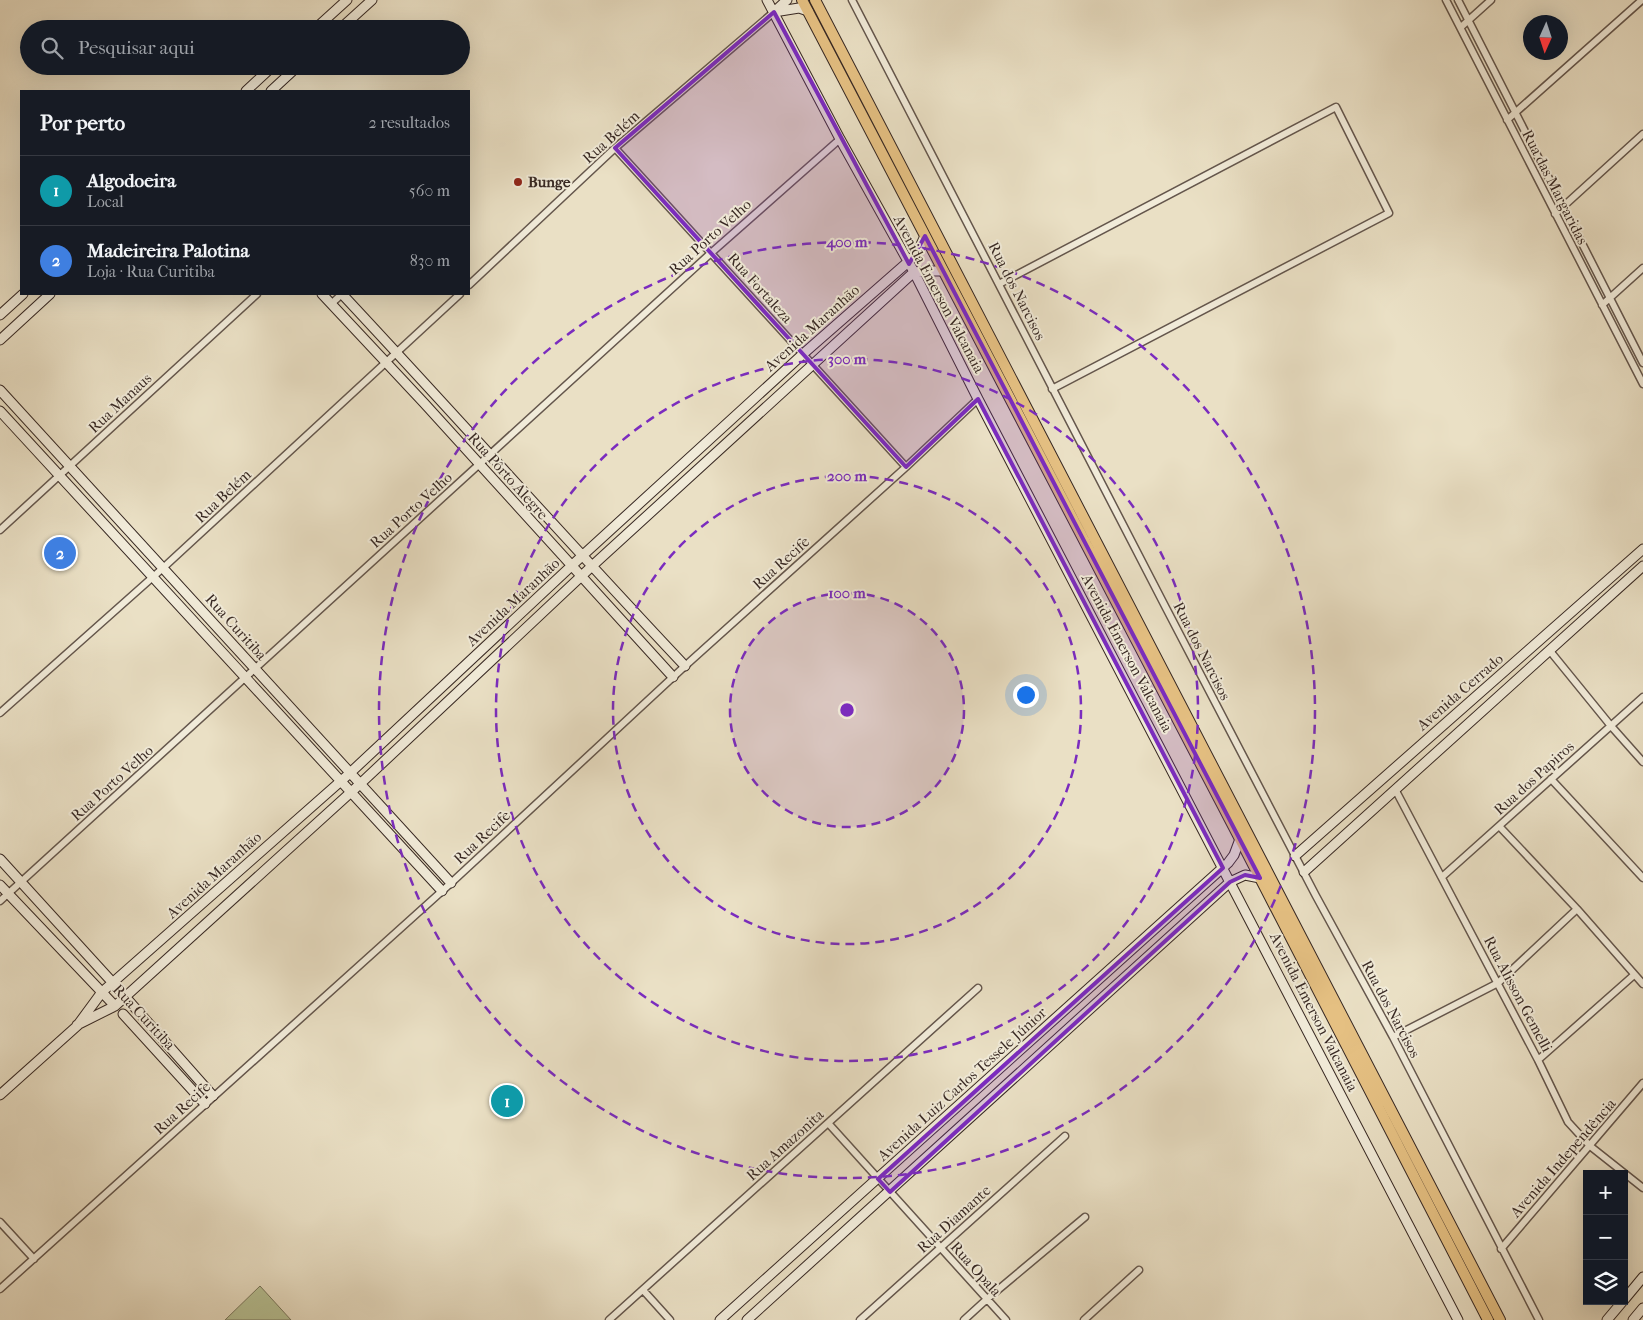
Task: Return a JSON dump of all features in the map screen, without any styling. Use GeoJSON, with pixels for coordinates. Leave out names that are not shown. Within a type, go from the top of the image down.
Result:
{"type":"FeatureCollection","features":[{"type":"Feature","properties":{"kind":"main road"},"geometry":{"type":"LineString","coordinates":[[802,0],[1240,839],[1488,1320]]}},
{"type":"Feature","properties":{"kind":"main road"},"geometry":{"type":"LineString","coordinates":[[815,0],[1500,1320]]}},
{"type":"Feature","properties":{"kind":"street"},"geometry":{"type":"LineString","coordinates":[[325,20],[347,0]]}},
{"type":"Feature","properties":{"kind":"street"},"geometry":{"type":"LineString","coordinates":[[350,20],[372,0]]}},
{"type":"Feature","properties":{"kind":"street","name":"Avenida Emerson Valcanaia"},"geometry":{"type":"LineString","coordinates":[[767,0],[840,139],[914,272],[978,399],[1458,1320]]}},
{"type":"Feature","properties":{"kind":"street"},"geometry":{"type":"LineString","coordinates":[[774,12],[787,0]]}},
{"type":"Feature","properties":{"kind":"street","name":"Rua dos Narcisos"},"geometry":{"type":"LineString","coordinates":[[852,0],[1295,856],[1393,1037],[1539,1320]]}},
{"type":"Feature","properties":{"kind":"street","name":"Rua das Margaridas"},"geometry":{"type":"LineString","coordinates":[[1446,0],[1643,384]]}},
{"type":"Feature","properties":{"kind":"street","name":"Rua das Margaridas"},"geometry":{"type":"LineString","coordinates":[[1458,0],[1643,363]]}},
{"type":"Feature","properties":{"kind":"street"},"geometry":{"type":"LineString","coordinates":[[1461,27],[1491,0]]}},
{"type":"Feature","properties":{"kind":"street"},"geometry":{"type":"LineString","coordinates":[[1507,120],[1642,0]]}},
{"type":"Feature","properties":{"kind":"street"},"geometry":{"type":"LineString","coordinates":[[774,12],[799,8],[808,11]]}},
{"type":"Feature","properties":{"kind":"street","name":"Rua Belém"},"geometry":{"type":"LineString","coordinates":[[470,284],[615,148],[774,12]]}},
{"type":"Feature","properties":{"kind":"street"},"geometry":{"type":"LineString","coordinates":[[247,90],[264,75]]}},
{"type":"Feature","properties":{"kind":"street"},"geometry":{"type":"LineString","coordinates":[[271,90],[288,75]]}},
{"type":"Feature","properties":{"kind":"street"},"geometry":{"type":"LineString","coordinates":[[999,284],[1336,107],[1389,213],[1052,389]]}},
{"type":"Feature","properties":{"kind":"street"},"geometry":{"type":"LineString","coordinates":[[1555,214],[1643,134]]}},
{"type":"Feature","properties":{"kind":"street","name":"Rua Porto Velho"},"geometry":{"type":"LineString","coordinates":[[0,901],[710,253],[840,139]]}},
{"type":"Feature","properties":{"kind":"street","name":"Rua Fortaleza"},"geometry":{"type":"LineString","coordinates":[[615,148],[906,467]]}},
{"type":"Feature","properties":{"kind":"street","name":"Avenida Maranhão"},"geometry":{"type":"LineString","coordinates":[[77,1026],[102,992],[350,773],[571,566],[803,354],[908,262],[917,252],[925,236]]}},
{"type":"Feature","properties":{"kind":"street"},"geometry":{"type":"LineString","coordinates":[[1602,305],[1643,268]]}},
{"type":"Feature","properties":{"kind":"street"},"geometry":{"type":"LineString","coordinates":[[914,272],[943,271]]}},
{"type":"Feature","properties":{"kind":"street","name":"Avenida Maranhão"},"geometry":{"type":"LineString","coordinates":[[77,1026],[115,1006],[125,997],[360,784],[581,577],[914,272]]}},
{"type":"Feature","properties":{"kind":"street"},"geometry":{"type":"LineString","coordinates":[[0,315],[22,295]]}},
{"type":"Feature","properties":{"kind":"street"},"geometry":{"type":"LineString","coordinates":[[0,340],[49,295]]}},
{"type":"Feature","properties":{"kind":"street","name":"Rua Manaus"},"geometry":{"type":"LineString","coordinates":[[0,530],[256,295]]}},
{"type":"Feature","properties":{"kind":"street","name":"Rua Pôrto Alegre"},"geometry":{"type":"LineString","coordinates":[[323,295],[424,403],[673,677]]}},
{"type":"Feature","properties":{"kind":"street"},"geometry":{"type":"LineString","coordinates":[[331,304],[341,295]]}},
{"type":"Feature","properties":{"kind":"street","name":"Rua Pôrto Alegre"},"geometry":{"type":"LineString","coordinates":[[343,295],[685,666]]}},
{"type":"Feature","properties":{"kind":"street","name":"Rua Belém"},"geometry":{"type":"LineString","coordinates":[[0,713],[163,568],[459,295]]}},
{"type":"Feature","properties":{"kind":"street","name":"Rua Curitiba"},"geometry":{"type":"LineString","coordinates":[[0,390],[451,883]]}},
{"type":"Feature","properties":{"kind":"street"},"geometry":{"type":"LineString","coordinates":[[424,403],[434,393]]}},
{"type":"Feature","properties":{"kind":"street","name":"Rua Recife"},"geometry":{"type":"LineString","coordinates":[[0,1289],[451,883],[673,677],[906,467],[978,399]]}},
{"type":"Feature","properties":{"kind":"street","name":"Rua Curitiba"},"geometry":{"type":"LineString","coordinates":[[0,411],[442,891]]}},
{"type":"Feature","properties":{"kind":"street","name":"Avenida Cerrado"},"geometry":{"type":"LineString","coordinates":[[1295,856],[1643,549]]}},
{"type":"Feature","properties":{"kind":"street","name":"Avenida Cerrado"},"geometry":{"type":"LineString","coordinates":[[1304,872],[1396,791],[1643,566]]}},
{"type":"Feature","properties":{"kind":"street"},"geometry":{"type":"LineString","coordinates":[[1550,651],[1643,762]]}},
{"type":"Feature","properties":{"kind":"street","name":"Rua dos Papiros"},"geometry":{"type":"LineString","coordinates":[[1442,877],[1643,697]]}},
{"type":"Feature","properties":{"kind":"street"},"geometry":{"type":"LineString","coordinates":[[1551,779],[1643,878]]}},
{"type":"Feature","properties":{"kind":"street","name":"Rua Alisson Gemelli"},"geometry":{"type":"LineString","coordinates":[[1396,791],[1498,983],[1568,1122],[1590,1146],[1643,1188]]}},
{"type":"Feature","properties":{"kind":"street"},"geometry":{"type":"LineString","coordinates":[[1499,826],[1577,909],[1643,984]]}},
{"type":"Feature","properties":{"kind":"street","name":"Avenida Luiz Carlos Tessele Júnior"},"geometry":{"type":"LineString","coordinates":[[720,1320],[1223,868],[1234,855],[1240,839]]}},
{"type":"Feature","properties":{"kind":"street","name":"Rua Curitiba"},"geometry":{"type":"LineString","coordinates":[[0,859],[214,1096]]}},
{"type":"Feature","properties":{"kind":"street"},"geometry":{"type":"LineString","coordinates":[[1230,882],[1245,875],[1260,878]]}},
{"type":"Feature","properties":{"kind":"street","name":"Avenida Luiz Carlos Tessele Júnior"},"geometry":{"type":"LineString","coordinates":[[748,1320],[1230,882]]}},
{"type":"Feature","properties":{"kind":"street","name":"Rua Curitiba"},"geometry":{"type":"LineString","coordinates":[[0,885],[123,1014],[205,1104]]}},
{"type":"Feature","properties":{"kind":"street"},"geometry":{"type":"LineString","coordinates":[[1393,1037],[1498,983],[1577,909]]}},
{"type":"Feature","properties":{"kind":"street"},"geometry":{"type":"LineString","coordinates":[[1538,1060],[1634,974]]}},
{"type":"Feature","properties":{"kind":"street","name":"Rua Amazonita"},"geometry":{"type":"LineString","coordinates":[[610,1320],[978,988]]}},
{"type":"Feature","properties":{"kind":"street"},"geometry":{"type":"LineString","coordinates":[[0,1095],[77,1026]]}},
{"type":"Feature","properties":{"kind":"street","name":"Avenida Independência"},"geometry":{"type":"LineString","coordinates":[[1501,1249],[1643,1083]]}},
{"type":"Feature","properties":{"kind":"street","name":"Rua Opala"},"geometry":{"type":"LineString","coordinates":[[828,1123],[1006,1320]]}},
{"type":"Feature","properties":{"kind":"street","name":"Rua Diamante"},"geometry":{"type":"LineString","coordinates":[[860,1320],[1065,1136]]}},
{"type":"Feature","properties":{"kind":"street"},"geometry":{"type":"LineString","coordinates":[[964,1320],[986,1299],[1085,1217]]}},
{"type":"Feature","properties":{"kind":"street"},"geometry":{"type":"LineString","coordinates":[[0,1222],[34,1259]]}},
{"type":"Feature","properties":{"kind":"street"},"geometry":{"type":"LineString","coordinates":[[1084,1320],[1139,1270]]}},
{"type":"Feature","properties":{"kind":"street"},"geometry":{"type":"LineString","coordinates":[[1628,1295],[1643,1277]]}},
{"type":"Feature","properties":{"kind":"street"},"geometry":{"type":"LineString","coordinates":[[643,1290],[670,1320]]}},
{"type":"Feature","properties":{"kind":"street"},"geometry":{"type":"LineString","coordinates":[[1607,1320],[1620,1305]]}},
{"type":"Feature","properties":{"kind":"street"},"geometry":{"type":"LineString","coordinates":[[1633,1320],[1643,1308]]}},
{"type":"Feature","properties":{"kind":"street","name":"Rua dos Narcisos"},"geometry":{"type":"LineString","coordinates":[[1534,1311],[1544,1320]]}},
{"type":"Feature","properties":{"kind":"highlighted area"},"geometry":{"type":"Polygon","coordinates":[[[774,12],[909,264],[925,236],[1260,878],[1245,875],[1230,882],[890,1192],[878,1179],[1223,868],[978,399],[906,467],[615,148],[774,12]]]}},
{"type":"Feature","properties":{"kind":"green space"},"geometry":{"type":"Polygon","coordinates":[[[260,1286],[291,1320],[225,1320],[260,1286]]]}},
{"type":"Feature","properties":{"kind":"place","name":"Bunge"},"geometry":{"type":"Point","coordinates":[518,182]}},
{"type":"Feature","properties":{"kind":"place","name":"Madeireira Palotina"},"geometry":{"type":"Point","coordinates":[60,553]}},
{"type":"Feature","properties":{"kind":"place","name":"Algodoeira"},"geometry":{"type":"Point","coordinates":[507,1101]}}]}
